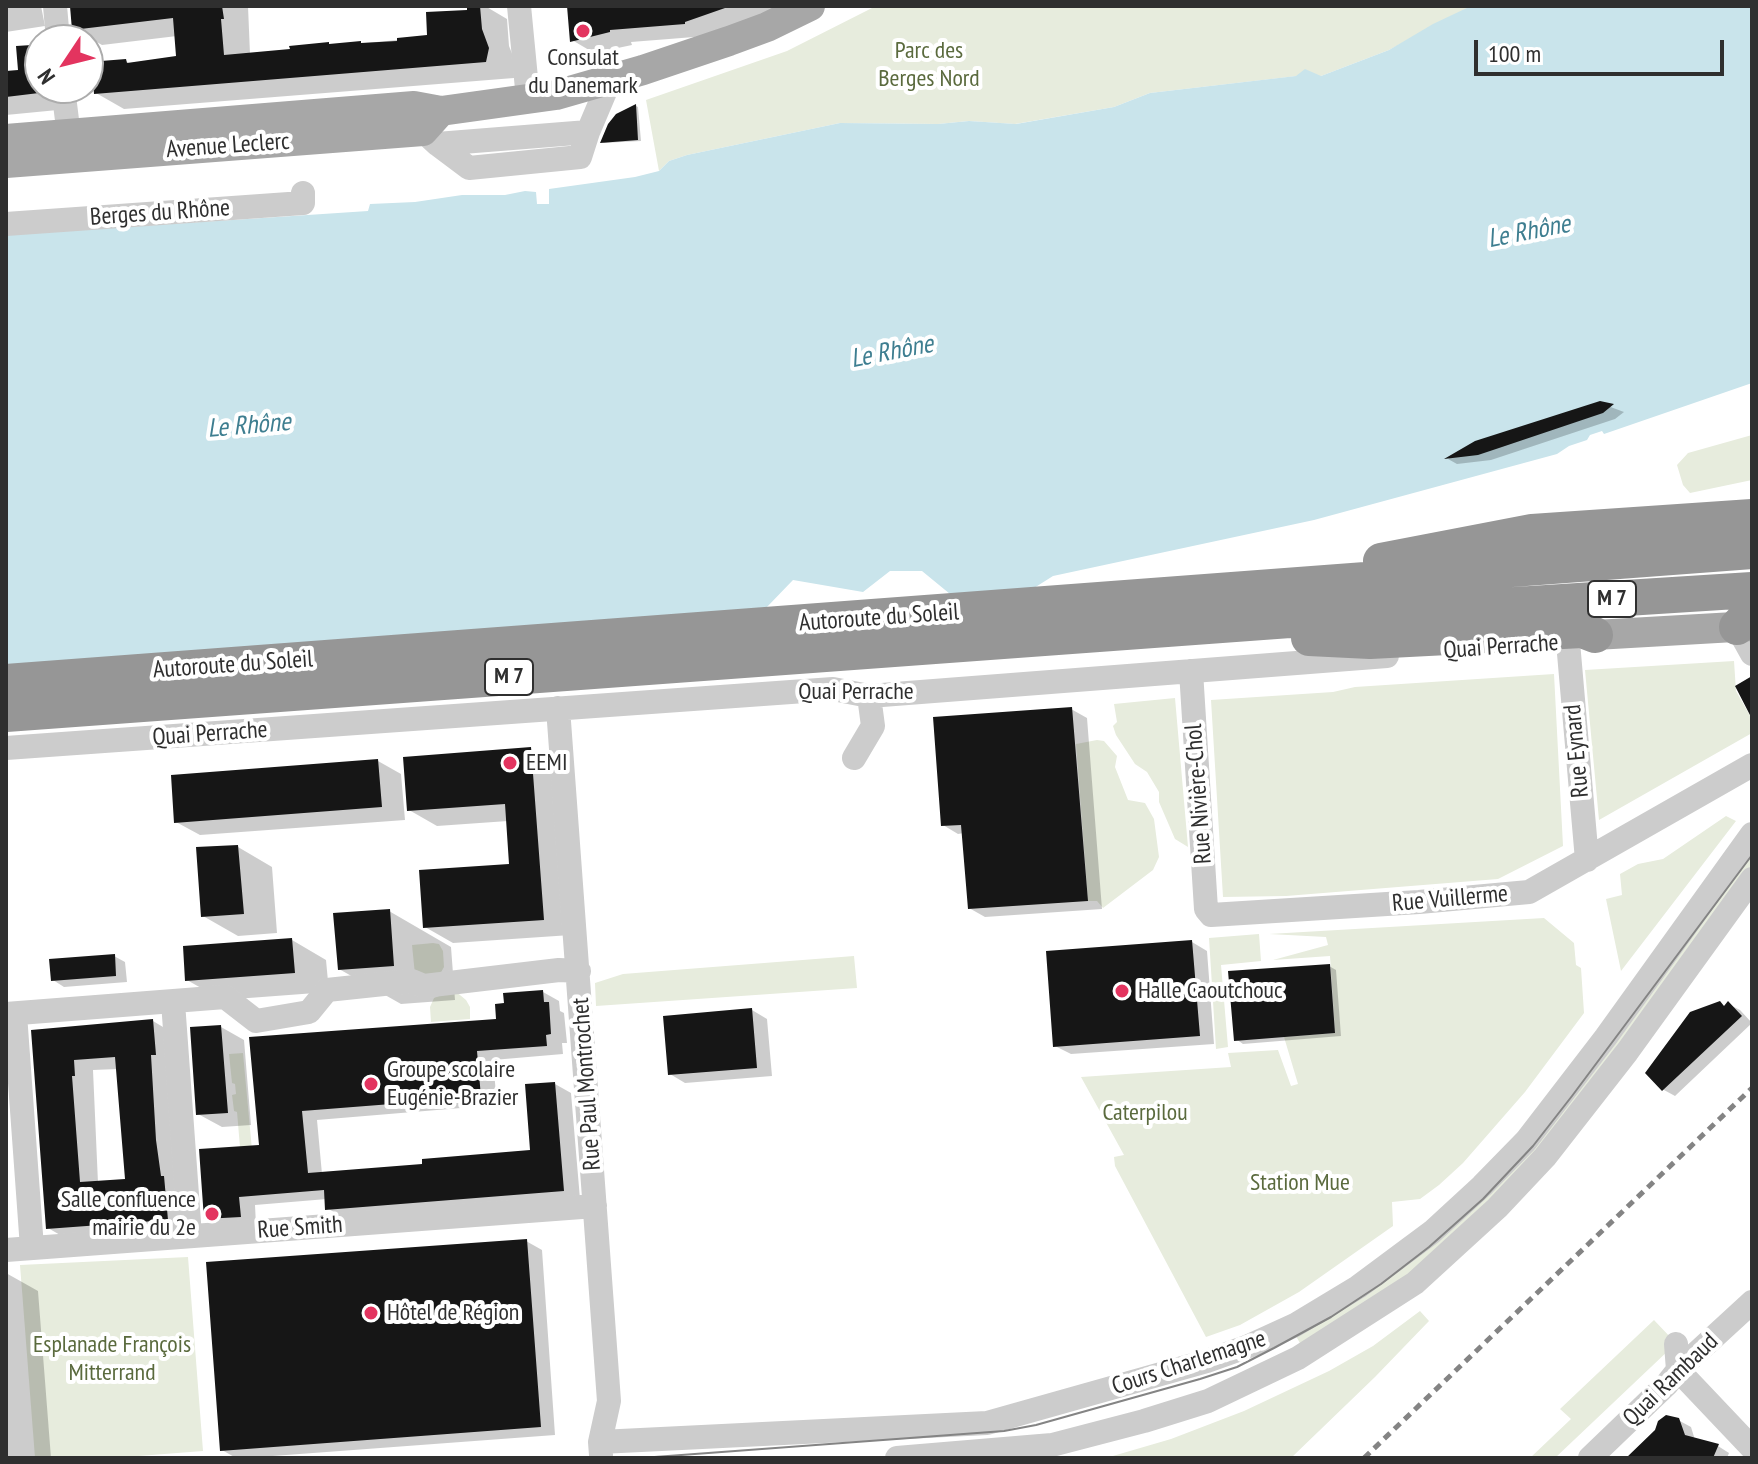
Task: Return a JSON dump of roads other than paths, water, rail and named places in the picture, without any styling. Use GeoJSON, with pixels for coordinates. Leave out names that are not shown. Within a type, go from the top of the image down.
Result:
{"type":"FeatureCollection","features":[{"type":"Feature","properties":{"kind":"highway"},"geometry":{"type":"LineString","coordinates":[[1292,587],[1384,560],[1532,532],[1748,514]]}},
{"type":"Feature","properties":{"kind":"highway","name":"Autoroute du Soleil"},"geometry":{"type":"LineString","coordinates":[[6,682],[1738,552]]}},
{"type":"Feature","properties":{"kind":"highway","name":"Autoroute du Soleil"},"geometry":{"type":"LineString","coordinates":[[6,714],[1358,615],[1745,617]]}},
{"type":"Feature","properties":{"kind":"highway"},"geometry":{"type":"LineString","coordinates":[[1147,631],[1370,641],[1582,630],[1582,639]]}},
{"type":"Feature","properties":{"kind":"main road","name":"Avenue Leclerc"},"geometry":{"type":"LineString","coordinates":[[6,163],[70,146],[414,106],[434,129],[528,99],[556,95],[610,80],[767,27],[810,6]]}},
{"type":"Feature","properties":{"kind":"main road","name":"Avenue Leclerc"},"geometry":{"type":"LineString","coordinates":[[6,139],[70,146]]}},
{"type":"Feature","properties":{"kind":"main road","name":"Quai Perrache"},"geometry":{"type":"LineString","coordinates":[[1582,639],[1745,617]]}},
{"type":"Feature","properties":{"kind":"street"},"geometry":{"type":"LineString","coordinates":[[519,6],[528,99]]}},
{"type":"Feature","properties":{"kind":"street"},"geometry":{"type":"LineString","coordinates":[[434,129],[469,168],[580,157],[610,80]]}},
{"type":"Feature","properties":{"kind":"street"},"geometry":{"type":"LineString","coordinates":[[65,104],[70,146]]}},
{"type":"Feature","properties":{"kind":"street","name":"Berges du Rhône"},"geometry":{"type":"LineString","coordinates":[[6,224],[303,203],[303,193]]}},
{"type":"Feature","properties":{"kind":"street","name":"Quai Perrache"},"geometry":{"type":"LineString","coordinates":[[6,748],[833,689],[869,696],[1582,639]]}},
{"type":"Feature","properties":{"kind":"street","name":"Rue Eynard"},"geometry":{"type":"LineString","coordinates":[[1582,639],[1587,860]]}},
{"type":"Feature","properties":{"kind":"street","name":"Rue Nivière-Chol"},"geometry":{"type":"LineString","coordinates":[[1191,671],[1206,909],[1211,915]]}},
{"type":"Feature","properties":{"kind":"street"},"geometry":{"type":"LineString","coordinates":[[854,758],[873,726],[869,696]]}},
{"type":"Feature","properties":{"kind":"street","name":"Rue Paul Montrochet"},"geometry":{"type":"LineString","coordinates":[[558,708],[579,971],[601,1114],[595,1206],[609,1401],[600,1450]]}},
{"type":"Feature","properties":{"kind":"street","name":"Rue Vuillerme"},"geometry":{"type":"LineString","coordinates":[[1211,915],[1529,892],[1752,765]]}},
{"type":"Feature","properties":{"kind":"street","name":"Cours Charlemagne"},"geometry":{"type":"LineString","coordinates":[[600,1450],[987,1423],[1207,1361],[1295,1325],[1358,1287],[1432,1232],[1526,1141],[1752,834]]}},
{"type":"Feature","properties":{"kind":"street","name":"Cours Charlemagne"},"geometry":{"type":"LineString","coordinates":[[897,1458],[1052,1445],[1144,1421],[1223,1394],[1287,1364],[1415,1283],[1488,1217],[1545,1157],[1752,879]]}},
{"type":"Feature","properties":{"kind":"street"},"geometry":{"type":"LineString","coordinates":[[32,1248],[10,1014],[225,997],[256,1021],[309,1012],[327,990],[412,981],[424,986],[559,970],[579,971]]}},
{"type":"Feature","properties":{"kind":"street"},"geometry":{"type":"LineString","coordinates":[[173,1002],[190,1236]]}},
{"type":"Feature","properties":{"kind":"street","name":"Rue Smith"},"geometry":{"type":"LineString","coordinates":[[6,1250],[595,1206]]}},
{"type":"Feature","properties":{"kind":"street","name":"Quai Rambaud"},"geometry":{"type":"LineString","coordinates":[[1590,1458],[1752,1302]]}},
{"type":"Feature","properties":{"kind":"street"},"geometry":{"type":"LineString","coordinates":[[1676,1344],[1678,1370],[1752,1448]]}},
{"type":"Feature","properties":{"kind":"street"},"geometry":{"type":"LineString","coordinates":[[1207,1361],[1223,1394]]}},
{"type":"Feature","properties":{"kind":"water","name":"Le Rhône"},"geometry":{"type":"Polygon","coordinates":[[[1471,6],[1752,6],[1752,383],[1604,434],[1602,431],[1590,435],[1587,440],[1557,454],[1314,520],[1053,576],[1034,588],[950,594],[922,571],[890,571],[863,592],[793,580],[766,608],[6,665],[6,235],[368,211],[370,204],[525,191],[536,192],[537,204],[549,204],[549,189],[635,177],[659,171],[669,161],[687,155],[840,123],[938,124],[969,121],[1016,124],[1114,107],[1150,93],[1296,76],[1305,69],[1321,76],[1389,50],[1471,6]]]}},
{"type":"Feature","properties":{"kind":"tram line"},"geometry":{"type":"LineString","coordinates":[[641,1458],[1004,1431],[1036,1425],[1200,1379],[1237,1367],[1274,1348],[1331,1317],[1381,1284],[1483,1199],[1533,1146],[1752,855]]}},
{"type":"Feature","properties":{"kind":"railway"},"geometry":{"type":"LineString","coordinates":[[1364,1458],[1752,1088]]}},
{"type":"Feature","properties":{"kind":"place","name":"Consulat du Danemark"},"geometry":{"type":"Point","coordinates":[583,31]}},
{"type":"Feature","properties":{"kind":"place","name":"EEMI"},"geometry":{"type":"Point","coordinates":[510,763]}},
{"type":"Feature","properties":{"kind":"place","name":"Halle Caoutchouc"},"geometry":{"type":"Point","coordinates":[1122,991]}},
{"type":"Feature","properties":{"kind":"place","name":"Groupe scolaire Eugénie-Brazier"},"geometry":{"type":"Point","coordinates":[371,1084]}},
{"type":"Feature","properties":{"kind":"place","name":"Salle confluence mairie du 2e"},"geometry":{"type":"Point","coordinates":[212,1214]}},
{"type":"Feature","properties":{"kind":"place","name":"Hôtel de Région"},"geometry":{"type":"Point","coordinates":[371,1313]}},
{"type":"Feature","properties":{"kind":"park label","name":"Parc des Berges Nord"},"geometry":{"type":"Point","coordinates":[929,65]}},
{"type":"Feature","properties":{"kind":"park label","name":"Caterpilou"},"geometry":{"type":"Point","coordinates":[1145,1113]}},
{"type":"Feature","properties":{"kind":"park label","name":"Station Mue"},"geometry":{"type":"Point","coordinates":[1300,1183]}},
{"type":"Feature","properties":{"kind":"park label","name":"Esplanade François Mitterrand"},"geometry":{"type":"Point","coordinates":[112,1359]}}]}
